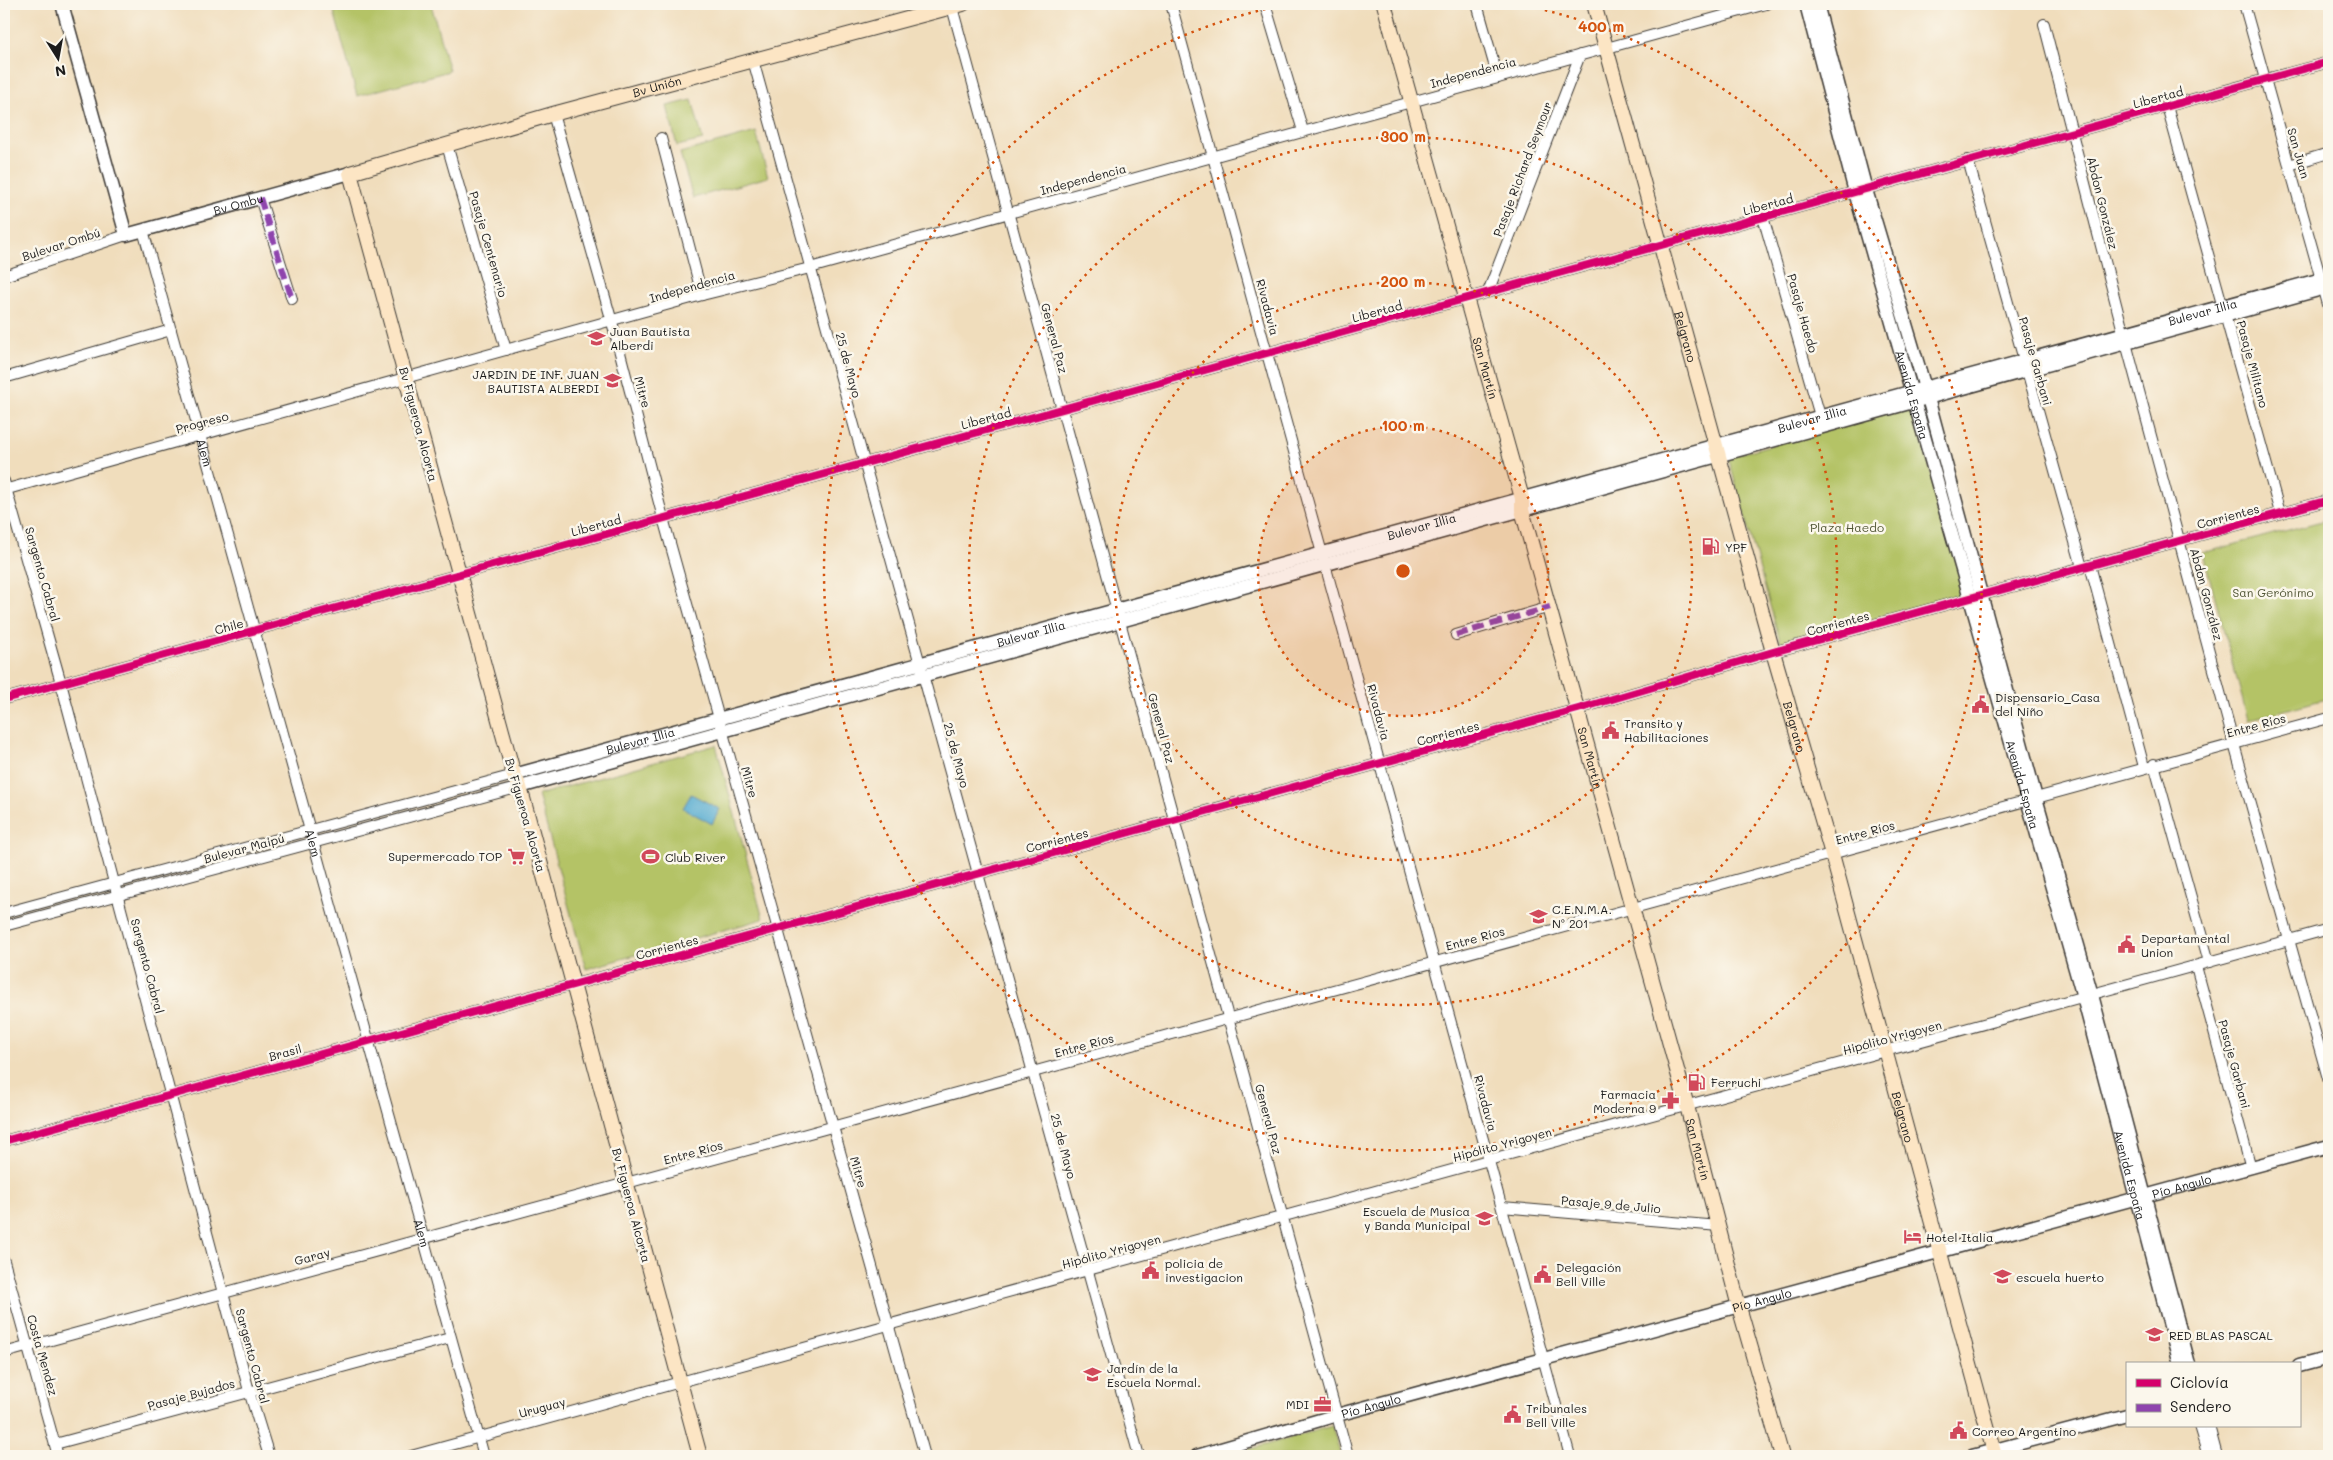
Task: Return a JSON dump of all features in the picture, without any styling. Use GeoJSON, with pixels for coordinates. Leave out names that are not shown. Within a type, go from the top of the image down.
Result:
{"type":"FeatureCollection","features":[{"type":"Feature","properties":{"kind":"main road","name":"San Martín"},"geometry":{"type":"LineString","coordinates":[[1384,4],[1466,298],[1631,909],[1687,1106],[1739,1306],[1782,1456]]}},
{"type":"Feature","properties":{"kind":"main road","name":"Belgrano"},"geometry":{"type":"LineString","coordinates":[[1594,4],[1719,450],[1773,652],[1832,854],[1994,1453]]}},
{"type":"Feature","properties":{"kind":"main road","name":"Bv Unión"},"geometry":{"type":"LineString","coordinates":[[350,173],[553,114],[958,5]]}},
{"type":"Feature","properties":{"kind":"main road","name":"Bv Figueroa Alcorta"},"geometry":{"type":"LineString","coordinates":[[350,173],[700,1456]]}},
{"type":"Feature","properties":{"kind":"street"},"geometry":{"type":"LineString","coordinates":[[62,4],[126,235]]}},
{"type":"Feature","properties":{"kind":"street","name":"Rivadavia"},"geometry":{"type":"LineString","coordinates":[[1171,4],[1570,1456]]}},
{"type":"Feature","properties":{"kind":"street"},"geometry":{"type":"LineString","coordinates":[[1265,4],[1303,132]]}},
{"type":"Feature","properties":{"kind":"street"},"geometry":{"type":"LineString","coordinates":[[1477,4],[1498,78]]}},
{"type":"Feature","properties":{"kind":"street","name":"Independencia"},"geometry":{"type":"LineString","coordinates":[[406,379],[702,295],[810,268],[1766,4]]}},
{"type":"Feature","properties":{"kind":"street","name":"Avenida España"},"geometry":{"type":"LineString","coordinates":[[1806,4],[1920,395],[2087,996],[2141,1198],[2189,1362]]}},
{"type":"Feature","properties":{"kind":"street","name":"Avenida España"},"geometry":{"type":"LineString","coordinates":[[1817,4],[1861,191]]}},
{"type":"Feature","properties":{"kind":"street","name":"San Juan"},"geometry":{"type":"LineString","coordinates":[[2244,4],[2289,165],[2326,283],[2329,308]]}},
{"type":"Feature","properties":{"kind":"street","name":"General Paz"},"geometry":{"type":"LineString","coordinates":[[958,5],[1008,213],[1348,1456]]}},
{"type":"Feature","properties":{"kind":"street","name":"Abdon González"},"geometry":{"type":"LineString","coordinates":[[2044,24],[2125,338],[2234,744],[2291,940],[2329,1082]]}},
{"type":"Feature","properties":{"kind":"street","name":"Pasaje Richard Seymour"},"geometry":{"type":"LineString","coordinates":[[1488,292],[1580,55]]}},
{"type":"Feature","properties":{"kind":"street","name":"25 de Mayo"},"geometry":{"type":"LineString","coordinates":[[753,60],[1138,1456]]}},
{"type":"Feature","properties":{"kind":"street","name":"Libertad"},"geometry":{"type":"LineString","coordinates":[[460,574],[2329,62]]}},
{"type":"Feature","properties":{"kind":"street","name":"Pasaje Militano"},"geometry":{"type":"LineString","coordinates":[[2167,106],[2280,514]]}},
{"type":"Feature","properties":{"kind":"street","name":"Mitre"},"geometry":{"type":"LineString","coordinates":[[553,114],[612,322],[663,518],[925,1456]]}},
{"type":"Feature","properties":{"kind":"street"},"geometry":{"type":"LineString","coordinates":[[660,138],[702,295]]}},
{"type":"Feature","properties":{"kind":"street","name":"Pasaje Centenario"},"geometry":{"type":"LineString","coordinates":[[447,145],[506,350]]}},
{"type":"Feature","properties":{"kind":"street"},"geometry":{"type":"LineString","coordinates":[[2289,165],[2329,153]]}},
{"type":"Feature","properties":{"kind":"street","name":"Pasaje Garbani"},"geometry":{"type":"LineString","coordinates":[[1968,160],[2024,365],[2209,962]]}},
{"type":"Feature","properties":{"kind":"street","name":"Bv Ombu"},"geometry":{"type":"LineString","coordinates":[[126,235],[350,173]]}},
{"type":"Feature","properties":{"kind":"street"},"geometry":{"type":"LineString","coordinates":[[260,198],[292,299]]}},
{"type":"Feature","properties":{"kind":"street","name":"Pasaje Haedo"},"geometry":{"type":"LineString","coordinates":[[1763,217],[1820,416]]}},
{"type":"Feature","properties":{"kind":"street","name":"Alem"},"geometry":{"type":"LineString","coordinates":[[143,230],[484,1456]]}},
{"type":"Feature","properties":{"kind":"street","name":"Bulevar Ombú"},"geometry":{"type":"LineString","coordinates":[[4,276],[126,235]]}},
{"type":"Feature","properties":{"kind":"street","name":"Bulevar Illia"},"geometry":{"type":"LineString","coordinates":[[517,781],[2326,283]]}},
{"type":"Feature","properties":{"kind":"street"},"geometry":{"type":"LineString","coordinates":[[4,378],[171,330]]}},
{"type":"Feature","properties":{"kind":"street","name":"Progreso"},"geometry":{"type":"LineString","coordinates":[[5,487],[201,436],[406,379]]}},
{"type":"Feature","properties":{"kind":"street","name":"Bulevar Illia"},"geometry":{"type":"LineString","coordinates":[[1719,450],[1820,416],[1920,395]]}},
{"type":"Feature","properties":{"kind":"street","name":"Sargento Cabral"},"geometry":{"type":"LineString","coordinates":[[5,487],[114,883],[249,1391],[269,1456]]}},
{"type":"Feature","properties":{"kind":"street","name":"Corrientes"},"geometry":{"type":"LineString","coordinates":[[572,985],[1578,709],[1773,652],[2329,500]]}},
{"type":"Feature","properties":{"kind":"street","name":"Chile"},"geometry":{"type":"LineString","coordinates":[[4,699],[460,574]]}},
{"type":"Feature","properties":{"kind":"street"},"geometry":{"type":"LineString","coordinates":[[1456,635],[1550,607]]}},
{"type":"Feature","properties":{"kind":"street","name":"Entre Ríos"},"geometry":{"type":"LineString","coordinates":[[626,1183],[2329,718]]}},
{"type":"Feature","properties":{"kind":"street","name":"Bulevar Maipú"},"geometry":{"type":"LineString","coordinates":[[4,913],[310,830],[517,781]]}},
{"type":"Feature","properties":{"kind":"street","name":"Bulevar Maipú"},"geometry":{"type":"LineString","coordinates":[[4,926],[314,842],[517,781]]}},
{"type":"Feature","properties":{"kind":"street","name":"Hipólito Yrigoyen"},"geometry":{"type":"LineString","coordinates":[[680,1382],[2329,929]]}},
{"type":"Feature","properties":{"kind":"street","name":"Pasaje Garbani"},"geometry":{"type":"LineString","coordinates":[[2196,966],[2251,1168]]}},
{"type":"Feature","properties":{"kind":"street","name":"Brasil"},"geometry":{"type":"LineString","coordinates":[[4,1140],[572,985]]}},
{"type":"Feature","properties":{"kind":"street","name":"Pío Angulo"},"geometry":{"type":"LineString","coordinates":[[1197,1456],[1337,1416],[2329,1146]]}},
{"type":"Feature","properties":{"kind":"street","name":"Garay"},"geometry":{"type":"LineString","coordinates":[[4,1352],[626,1183]]}},
{"type":"Feature","properties":{"kind":"street","name":"Avenida España"},"geometry":{"type":"LineString","coordinates":[[2141,1198],[2180,1362]]}},
{"type":"Feature","properties":{"kind":"street","name":"Pasaje 9 de Julio"},"geometry":{"type":"LineString","coordinates":[[1502,1207],[1719,1226]]}},
{"type":"Feature","properties":{"kind":"street","name":"Costa Mendez"},"geometry":{"type":"LineString","coordinates":[[4,1261],[58,1456]]}},
{"type":"Feature","properties":{"kind":"street","name":"Pasaje Bujados"},"geometry":{"type":"LineString","coordinates":[[55,1444],[450,1338]]}},
{"type":"Feature","properties":{"kind":"street"},"geometry":{"type":"LineString","coordinates":[[2300,1366],[2329,1358]]}},
{"type":"Feature","properties":{"kind":"street"},"geometry":{"type":"LineString","coordinates":[[2300,1373],[2329,1365]]}},
{"type":"Feature","properties":{"kind":"street","name":"Uruguay"},"geometry":{"type":"LineString","coordinates":[[411,1456],[680,1382]]}},
{"type":"Feature","properties":{"kind":"street"},"geometry":{"type":"LineString","coordinates":[[1972,1456],[1994,1453],[2126,1415]]}},
{"type":"Feature","properties":{"kind":"street"},"geometry":{"type":"LineString","coordinates":[[2200,1428],[2208,1456]]}},
{"type":"Feature","properties":{"kind":"street"},"geometry":{"type":"LineString","coordinates":[[2210,1428],[2217,1456]]}},
{"type":"Feature","properties":{"kind":"green space"},"geometry":{"type":"Polygon","coordinates":[[[332,4],[431,4],[449,71],[357,96],[332,4]]]}},
{"type":"Feature","properties":{"kind":"green space"},"geometry":{"type":"Polygon","coordinates":[[[692,100],[703,140],[677,146],[667,106],[692,100]]]}},
{"type":"Feature","properties":{"kind":"green space"},"geometry":{"type":"Polygon","coordinates":[[[756,132],[768,177],[693,198],[680,153],[756,132]]]}},
{"type":"Feature","properties":{"kind":"green space","name":"Plaza Haedo"},"geometry":{"type":"Polygon","coordinates":[[[1912,405],[1966,597],[1782,648],[1728,457],[1912,405]]]}},
{"type":"Feature","properties":{"kind":"green space","name":"San Gerónimo"},"geometry":{"type":"Polygon","coordinates":[[[2329,519],[2329,698],[2248,720],[2203,553],[2329,519]]]}},
{"type":"Feature","properties":{"kind":"green space","name":"Club River"},"geometry":{"type":"Polygon","coordinates":[[[716,745],[763,919],[586,969],[538,795],[716,745]]]}},
{"type":"Feature","properties":{"kind":"green space"},"geometry":{"type":"Polygon","coordinates":[[[1332,1426],[1341,1456],[1226,1456],[1332,1426]]]}},
{"type":"Feature","properties":{"kind":"water"},"geometry":{"type":"Polygon","coordinates":[[[691,794],[720,809],[712,824],[683,808],[691,794]]]}},
{"type":"Feature","properties":{"kind":"marked path"},"geometry":{"type":"LineString","coordinates":[[260,198],[292,299]]}},
{"type":"Feature","properties":{"kind":"marked path"},"geometry":{"type":"LineString","coordinates":[[1456,635],[1550,607]]}},
{"type":"Feature","properties":{"kind":"cycle path"},"geometry":{"type":"LineString","coordinates":[[4,699],[2329,62]]}},
{"type":"Feature","properties":{"kind":"cycle path"},"geometry":{"type":"LineString","coordinates":[[4,1141],[1578,709],[1773,652],[2329,500]]}},
{"type":"Feature","properties":{"kind":"place","name":"Juan Bautista Alberdi"},"geometry":{"type":"Point","coordinates":[596,338]}},
{"type":"Feature","properties":{"kind":"place","name":"JARDIN DE INF. JUAN BAUTISTA ALBERDI"},"geometry":{"type":"Point","coordinates":[613,381]}},
{"type":"Feature","properties":{"kind":"place","name":"YPF"},"geometry":{"type":"Point","coordinates":[1711,547]}},
{"type":"Feature","properties":{"kind":"place","name":"Dispensario_Casa del Niño"},"geometry":{"type":"Point","coordinates":[1981,704]}},
{"type":"Feature","properties":{"kind":"place","name":"Transito y Habilitaciones"},"geometry":{"type":"Point","coordinates":[1610,730]}},
{"type":"Feature","properties":{"kind":"place","name":"Supermercado TOP"},"geometry":{"type":"Point","coordinates":[516,856]}},
{"type":"Feature","properties":{"kind":"place","name":"Club River"},"geometry":{"type":"Point","coordinates":[651,857]}},
{"type":"Feature","properties":{"kind":"place","name":"C.E.N.M.A. Nº 201"},"geometry":{"type":"Point","coordinates":[1538,916]}},
{"type":"Feature","properties":{"kind":"place","name":"Departamental Union"},"geometry":{"type":"Point","coordinates":[2127,945]}},
{"type":"Feature","properties":{"kind":"place","name":"Ferruchi"},"geometry":{"type":"Point","coordinates":[1697,1082]}},
{"type":"Feature","properties":{"kind":"place","name":"Farmacia Moderna 9"},"geometry":{"type":"Point","coordinates":[1670,1101]}},
{"type":"Feature","properties":{"kind":"place","name":"Escuela de Musica y Banda Municipal"},"geometry":{"type":"Point","coordinates":[1484,1218]}},
{"type":"Feature","properties":{"kind":"place","name":"Hotel Italia"},"geometry":{"type":"Point","coordinates":[1912,1237]}},
{"type":"Feature","properties":{"kind":"place","name":"policia de investigacion"},"geometry":{"type":"Point","coordinates":[1151,1270]}},
{"type":"Feature","properties":{"kind":"place","name":"Delegación Bell Ville"},"geometry":{"type":"Point","coordinates":[1542,1274]}},
{"type":"Feature","properties":{"kind":"place","name":"escuela huerto"},"geometry":{"type":"Point","coordinates":[2002,1277]}},
{"type":"Feature","properties":{"kind":"place","name":"RED BLAS PASCAL"},"geometry":{"type":"Point","coordinates":[2155,1335]}},
{"type":"Feature","properties":{"kind":"place","name":"Jardín de la Escuela Normal."},"geometry":{"type":"Point","coordinates":[1093,1375]}},
{"type":"Feature","properties":{"kind":"place","name":"MDI"},"geometry":{"type":"Point","coordinates":[1323,1404]}},
{"type":"Feature","properties":{"kind":"place","name":"Tribunales Bell Ville"},"geometry":{"type":"Point","coordinates":[1512,1415]}},
{"type":"Feature","properties":{"kind":"place","name":"Correo Argentino"},"geometry":{"type":"Point","coordinates":[1958,1431]}}]}
